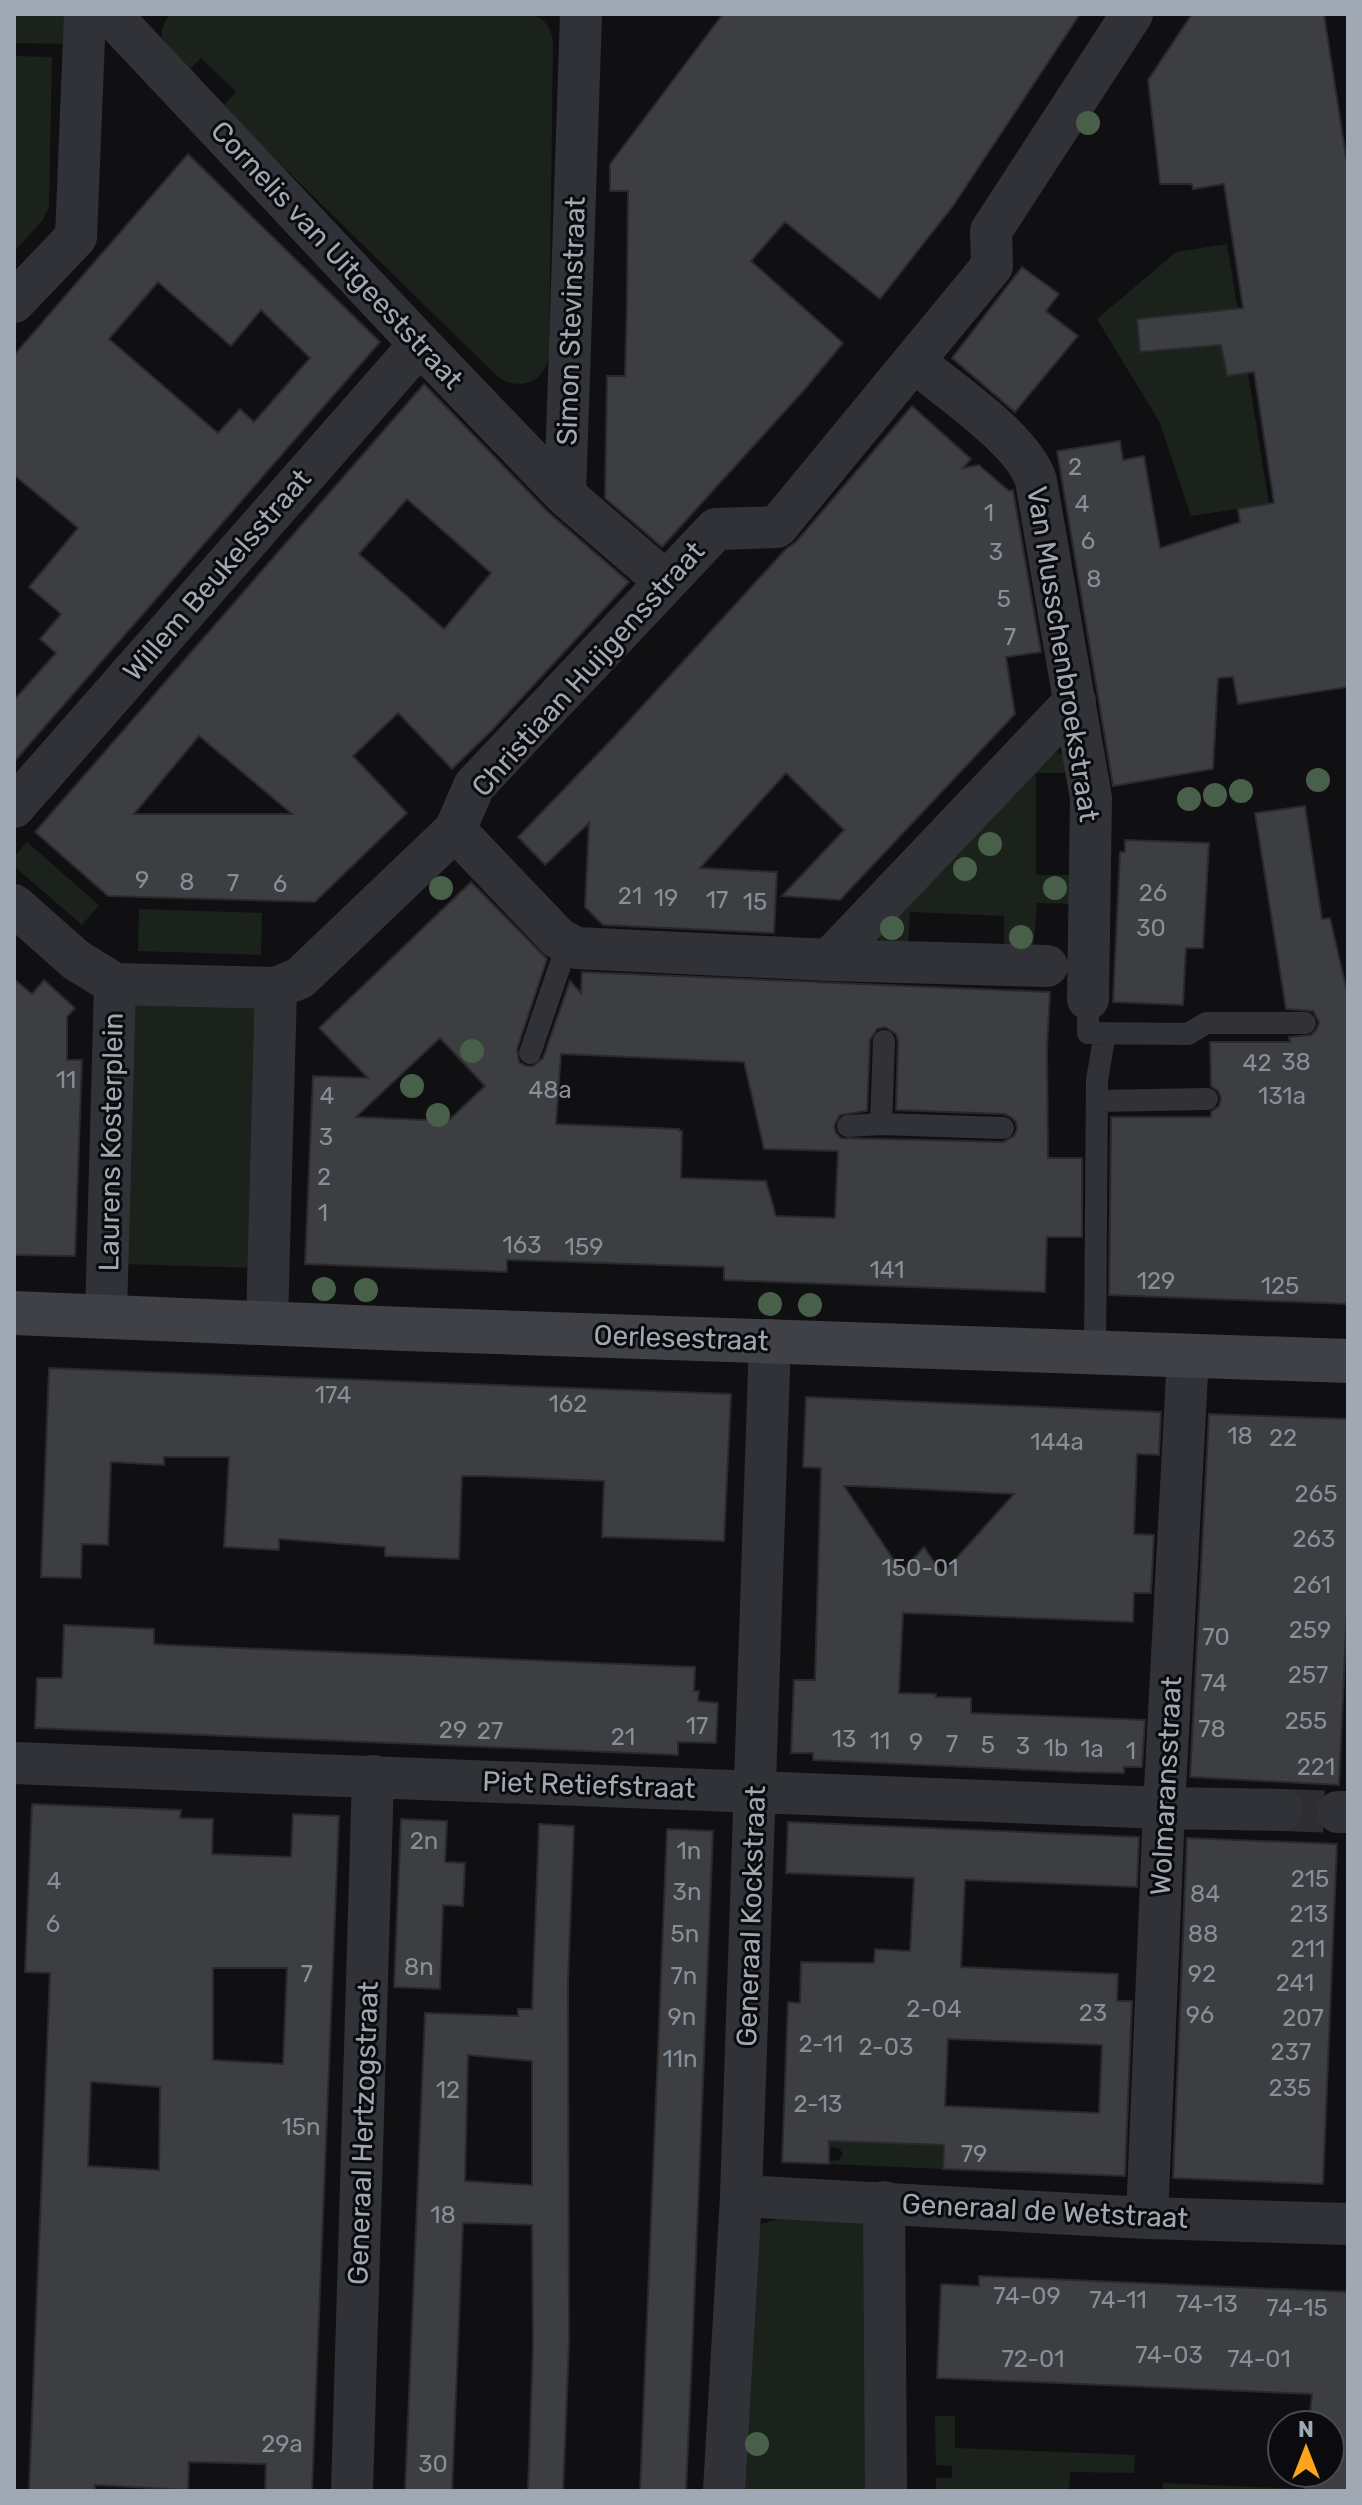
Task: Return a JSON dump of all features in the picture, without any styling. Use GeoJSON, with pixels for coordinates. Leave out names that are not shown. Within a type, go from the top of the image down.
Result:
{"type":"FeatureCollection","features":[{"type":"Feature","properties":{"kind":"street"},"geometry":{"type":"LineString","coordinates":[[14,302],[76,237],[85,14]]}},
{"type":"Feature","properties":{"kind":"street","name":"Cornelis van Uitgeeststraat"},"geometry":{"type":"LineString","coordinates":[[110,14],[565,495]]}},
{"type":"Feature","properties":{"kind":"street","name":"Simon Stevinstraat"},"geometry":{"type":"LineString","coordinates":[[565,495],[581,14]]}},
{"type":"Feature","properties":{"kind":"street","name":"Christiaan Huijgensstraat"},"geometry":{"type":"LineString","coordinates":[[276,988],[300,978],[320,961],[455,830],[474,786],[716,529],[777,527],[992,266],[991,231],[1132,14]]}},
{"type":"Feature","properties":{"kind":"street","name":"Willem Beukelsstraat"},"geometry":{"type":"LineString","coordinates":[[14,807],[420,344]]}},
{"type":"Feature","properties":{"kind":"street","name":"Van Musschenbroekstraat"},"geometry":{"type":"LineString","coordinates":[[915,362],[1009,440],[1033,469],[1092,812],[1097,1016]]}},
{"type":"Feature","properties":{"kind":"street"},"geometry":{"type":"LineString","coordinates":[[565,495],[666,582]]}},
{"type":"Feature","properties":{"kind":"street"},"geometry":{"type":"LineString","coordinates":[[829,960],[1075,701]]}},
{"type":"Feature","properties":{"kind":"street"},"geometry":{"type":"LineString","coordinates":[[455,830],[558,938],[567,945],[591,951],[829,960],[887,973],[1047,966]]}},
{"type":"Feature","properties":{"kind":"street"},"geometry":{"type":"LineString","coordinates":[[14,905],[76,960],[115,984]]}},
{"type":"Feature","properties":{"kind":"street","name":"Laurens Kosterplein"},"geometry":{"type":"LineString","coordinates":[[106,1316],[115,984],[276,988]]}},
{"type":"Feature","properties":{"kind":"street"},"geometry":{"type":"LineString","coordinates":[[267,1322],[276,988]]}},
{"type":"Feature","properties":{"kind":"street","name":"Oerlesestraat"},"geometry":{"type":"LineString","coordinates":[[14,1313],[1348,1361]]}},
{"type":"Feature","properties":{"kind":"street","name":"Generaal Kockstraat"},"geometry":{"type":"LineString","coordinates":[[724,2491],[741,2196],[770,1340]]}},
{"type":"Feature","properties":{"kind":"street","name":"Wolmaransstraat"},"geometry":{"type":"LineString","coordinates":[[1147,2218],[1164,1808],[1188,1355]]}},
{"type":"Feature","properties":{"kind":"street","name":"Piet Retiefstraat"},"geometry":{"type":"LineString","coordinates":[[14,1763],[1282,1810]]}},
{"type":"Feature","properties":{"kind":"street","name":"Generaal Hertzogstraat"},"geometry":{"type":"LineString","coordinates":[[352,2491],[373,1776]]}},
{"type":"Feature","properties":{"kind":"street","name":"Generaal de Wetstraat"},"geometry":{"type":"LineString","coordinates":[[741,2196],[1147,2218],[1348,2224]]}},
{"type":"Feature","properties":{"kind":"street"},"geometry":{"type":"LineString","coordinates":[[884,2202],[886,2491]]}},
{"type":"Feature","properties":{"kind":"lane"},"geometry":{"type":"LineString","coordinates":[[530,1053],[567,945]]}},
{"type":"Feature","properties":{"kind":"lane"},"geometry":{"type":"LineString","coordinates":[[1095,1352],[1097,1016],[1188,1034],[1206,1023],[1305,1023]]}},
{"type":"Feature","properties":{"kind":"lane"},"geometry":{"type":"LineString","coordinates":[[881,1124],[884,1041]]}},
{"type":"Feature","properties":{"kind":"lane"},"geometry":{"type":"LineString","coordinates":[[1097,1101],[1207,1099]]}},
{"type":"Feature","properties":{"kind":"lane"},"geometry":{"type":"LineString","coordinates":[[848,1126],[881,1124],[1003,1128]]}},
{"type":"Feature","properties":{"kind":"shaded area"},"geometry":{"type":"Polygon","coordinates":[[[14,14],[67,14],[68,44],[14,43],[14,14]]]}},
{"type":"Feature","properties":{"kind":"shaded area"},"geometry":{"type":"Polygon","coordinates":[[[171,14],[531,14],[544,21],[553,43],[549,355],[537,378],[515,384],[498,377],[222,107],[236,92],[201,58],[186,73],[168,52],[162,38],[165,23],[171,14]]]}},
{"type":"Feature","properties":{"kind":"shaded area"},"geometry":{"type":"Polygon","coordinates":[[[14,56],[52,57],[49,207],[42,221],[14,252],[14,56]]]}},
{"type":"Feature","properties":{"kind":"shaded area"},"geometry":{"type":"Polygon","coordinates":[[[1227,244],[1269,504],[1191,516],[1160,423],[1097,319],[1176,252],[1227,244]]]}},
{"type":"Feature","properties":{"kind":"shaded area"},"geometry":{"type":"Polygon","coordinates":[[[1053,750],[1065,756],[1072,773],[1036,773],[1036,875],[1073,875],[1072,904],[1037,903],[1033,953],[1004,951],[1004,916],[910,912],[908,948],[882,944],[877,935],[1053,750]]]}},
{"type":"Feature","properties":{"kind":"shaded area"},"geometry":{"type":"Polygon","coordinates":[[[27,842],[99,905],[82,925],[14,866],[14,857],[27,842]]]}},
{"type":"Feature","properties":{"kind":"shaded area"},"geometry":{"type":"Polygon","coordinates":[[[139,909],[262,913],[261,955],[138,951],[139,909]]]}},
{"type":"Feature","properties":{"kind":"shaded area"},"geometry":{"type":"Polygon","coordinates":[[[129,996],[265,1001],[257,1268],[121,1264],[129,996]]]}},
{"type":"Feature","properties":{"kind":"shaded area"},"geometry":{"type":"Polygon","coordinates":[[[830,2141],[944,2145],[943,2169],[829,2164],[829,2161],[839,2160],[843,2154],[839,2148],[829,2147],[830,2141]]]}},
{"type":"Feature","properties":{"kind":"shaded area"},"geometry":{"type":"Polygon","coordinates":[[[781,2218],[865,2224],[888,2491],[724,2491],[736,2222],[761,2224],[781,2218]]]}},
{"type":"Feature","properties":{"kind":"shaded area"},"geometry":{"type":"Polygon","coordinates":[[[935,2416],[955,2416],[955,2448],[1135,2455],[1134,2473],[1070,2472],[1069,2491],[936,2491],[936,2478],[952,2478],[952,2466],[936,2465],[936,2474],[935,2416]]]}},
{"type":"Feature","properties":{"kind":"shaded area"},"geometry":{"type":"Polygon","coordinates":[[[1163,2483],[1304,2489],[1304,2491],[1162,2491],[1163,2483]]]}},
{"type":"Feature","properties":{"kind":"building"},"geometry":{"type":"Polygon","coordinates":[[[723,14],[1080,14],[953,206],[880,299],[785,222],[751,261],[843,343],[662,547],[605,498],[607,376],[625,376],[627,302],[628,191],[610,191],[610,164],[723,14]]]}},
{"type":"Feature","properties":{"kind":"building"},"geometry":{"type":"Polygon","coordinates":[[[1192,14],[1324,14],[1348,170],[1348,687],[1238,704],[1233,677],[1218,678],[1213,769],[1113,786],[1057,451],[1120,441],[1123,460],[1144,456],[1160,548],[1240,522],[1238,509],[1274,503],[1254,372],[1227,376],[1221,345],[1140,352],[1137,319],[1243,308],[1224,184],[1193,189],[1192,184],[1160,184],[1148,80],[1192,14]]]}},
{"type":"Feature","properties":{"kind":"building"},"geometry":{"type":"Polygon","coordinates":[[[188,154],[380,342],[14,762],[14,700],[56,653],[40,639],[61,614],[29,587],[78,528],[14,475],[14,355],[188,154]],[[158,282],[109,339],[218,433],[240,409],[254,422],[310,358],[261,310],[231,346],[158,282]]]}},
{"type":"Feature","properties":{"kind":"building"},"geometry":{"type":"Polygon","coordinates":[[[1022,267],[1059,294],[1046,311],[1078,336],[1015,412],[952,358],[1022,267]]]}},
{"type":"Feature","properties":{"kind":"building"},"geometry":{"type":"Polygon","coordinates":[[[424,384],[548,512],[629,582],[452,769],[398,713],[353,756],[407,813],[315,902],[108,896],[35,832],[424,384]],[[407,499],[359,554],[444,629],[491,573],[407,499]],[[199,736],[134,814],[292,814],[199,736]]]}},
{"type":"Feature","properties":{"kind":"building"},"geometry":{"type":"Polygon","coordinates":[[[912,406],[971,459],[963,468],[979,465],[1009,491],[1013,490],[1041,652],[1006,657],[1015,714],[840,900],[782,896],[844,830],[786,773],[700,868],[777,872],[774,933],[603,925],[585,907],[589,823],[545,865],[518,837],[786,549],[796,542],[912,406]]]}},
{"type":"Feature","properties":{"kind":"building"},"geometry":{"type":"Polygon","coordinates":[[[1305,806],[1322,919],[1330,918],[1348,996],[1348,1304],[1109,1295],[1111,1117],[1211,1117],[1221,1098],[1211,1086],[1210,1042],[1290,1042],[1289,1037],[1311,1035],[1317,1029],[1319,1022],[1313,1011],[1286,1009],[1255,813],[1305,806]]]}},
{"type":"Feature","properties":{"kind":"building"},"geometry":{"type":"Polygon","coordinates":[[[1125,840],[1209,843],[1203,948],[1186,948],[1183,1005],[1113,1002],[1120,852],[1125,852],[1125,840]]]}},
{"type":"Feature","properties":{"kind":"building"},"geometry":{"type":"Polygon","coordinates":[[[471,882],[547,959],[517,1049],[519,1062],[526,1066],[533,1066],[543,1058],[570,981],[581,993],[582,972],[1050,992],[1048,1158],[1082,1158],[1082,1237],[1047,1237],[1045,1292],[724,1280],[724,1267],[507,1260],[507,1272],[305,1264],[313,1076],[368,1078],[319,1028],[471,882]],[[885,1027],[877,1029],[870,1040],[867,1111],[840,1115],[834,1126],[841,1138],[1003,1142],[1014,1136],[1016,1122],[1004,1114],[896,1110],[898,1041],[896,1034],[885,1027]],[[440,1038],[356,1117],[448,1121],[485,1086],[440,1038]],[[561,1054],[556,1124],[679,1129],[682,1131],[681,1178],[766,1181],[776,1216],[835,1218],[838,1151],[764,1149],[744,1062],[561,1054]]]}},
{"type":"Feature","properties":{"kind":"building"},"geometry":{"type":"Polygon","coordinates":[[[14,979],[32,994],[44,980],[75,1008],[67,1017],[67,1060],[82,1060],[75,1256],[14,1255],[14,979]]]}},
{"type":"Feature","properties":{"kind":"building"},"geometry":{"type":"Polygon","coordinates":[[[49,1368],[731,1394],[724,1541],[602,1537],[604,1481],[462,1476],[459,1559],[385,1556],[385,1547],[279,1539],[279,1550],[224,1547],[229,1457],[164,1457],[164,1465],[111,1462],[108,1545],[82,1544],[81,1578],[41,1577],[49,1368]]]}},
{"type":"Feature","properties":{"kind":"building"},"geometry":{"type":"Polygon","coordinates":[[[806,1397],[1161,1412],[1159,1455],[1137,1454],[1134,1534],[1154,1535],[1151,1593],[1134,1593],[1133,1622],[903,1613],[899,1693],[971,1698],[971,1713],[1145,1720],[1142,1767],[1124,1767],[1124,1773],[1076,1772],[813,1760],[813,1753],[791,1753],[794,1680],[815,1680],[821,1468],[803,1467],[806,1397]],[[844,1486],[902,1572],[924,1547],[942,1574],[1014,1494],[844,1486]]]}},
{"type":"Feature","properties":{"kind":"building"},"geometry":{"type":"Polygon","coordinates":[[[1209,1414],[1348,1419],[1348,1586],[1339,1785],[1190,1777],[1209,1414]]]}},
{"type":"Feature","properties":{"kind":"building"},"geometry":{"type":"Polygon","coordinates":[[[64,1625],[154,1629],[154,1644],[169,1645],[695,1667],[694,1691],[699,1691],[698,1701],[718,1703],[716,1743],[678,1742],[678,1755],[35,1728],[37,1678],[62,1678],[64,1625]]]}},
{"type":"Feature","properties":{"kind":"building"},"geometry":{"type":"Polygon","coordinates":[[[32,1804],[181,1810],[180,1818],[213,1819],[212,1854],[291,1857],[293,1814],[339,1816],[312,2491],[265,2491],[266,2464],[189,2462],[188,2490],[95,2485],[95,2491],[29,2491],[50,1973],[25,1972],[32,1804]],[[213,1968],[213,2060],[283,2064],[287,1968],[213,1968]],[[91,2082],[88,2166],[159,2170],[160,2087],[91,2082]]]}},
{"type":"Feature","properties":{"kind":"building"},"geometry":{"type":"Polygon","coordinates":[[[401,1819],[447,1821],[445,1862],[465,1863],[463,1906],[443,1905],[440,1989],[394,1987],[401,1819]]]}},
{"type":"Feature","properties":{"kind":"building"},"geometry":{"type":"Polygon","coordinates":[[[788,1822],[1139,1837],[1137,1887],[965,1880],[961,1967],[1118,1974],[1117,2001],[1132,2001],[1125,2176],[943,2169],[944,2145],[829,2141],[829,2164],[782,2162],[788,2002],[800,2003],[801,1962],[874,1963],[875,1949],[910,1951],[914,1878],[786,1873],[788,1822]],[[948,2039],[945,2106],[1099,2113],[1102,2045],[948,2039]]]}},
{"type":"Feature","properties":{"kind":"building"},"geometry":{"type":"Polygon","coordinates":[[[539,1824],[574,1826],[568,1981],[569,2343],[563,2491],[528,2491],[533,2347],[532,2225],[463,2223],[452,2491],[405,2491],[425,2013],[518,2016],[518,2009],[532,2009],[539,1824]],[[468,2055],[465,2181],[532,2185],[532,2061],[468,2055]]]}},
{"type":"Feature","properties":{"kind":"building"},"geometry":{"type":"Polygon","coordinates":[[[667,1829],[713,1831],[692,2356],[686,2491],[640,2491],[667,1829]]]}},
{"type":"Feature","properties":{"kind":"building"},"geometry":{"type":"Polygon","coordinates":[[[1187,1838],[1337,1844],[1323,2184],[1173,2178],[1187,1838]]]}},
{"type":"Feature","properties":{"kind":"building"},"geometry":{"type":"Polygon","coordinates":[[[979,2276],[1348,2292],[1348,2491],[1304,2491],[1346,2489],[1346,2409],[1311,2409],[1312,2394],[937,2378],[941,2284],[979,2286],[979,2276]]]}},
{"type":"Feature","properties":{"kind":"tunnel"},"geometry":{"type":"LineString","coordinates":[[1282,1810],[1338,1812]]}}]}
